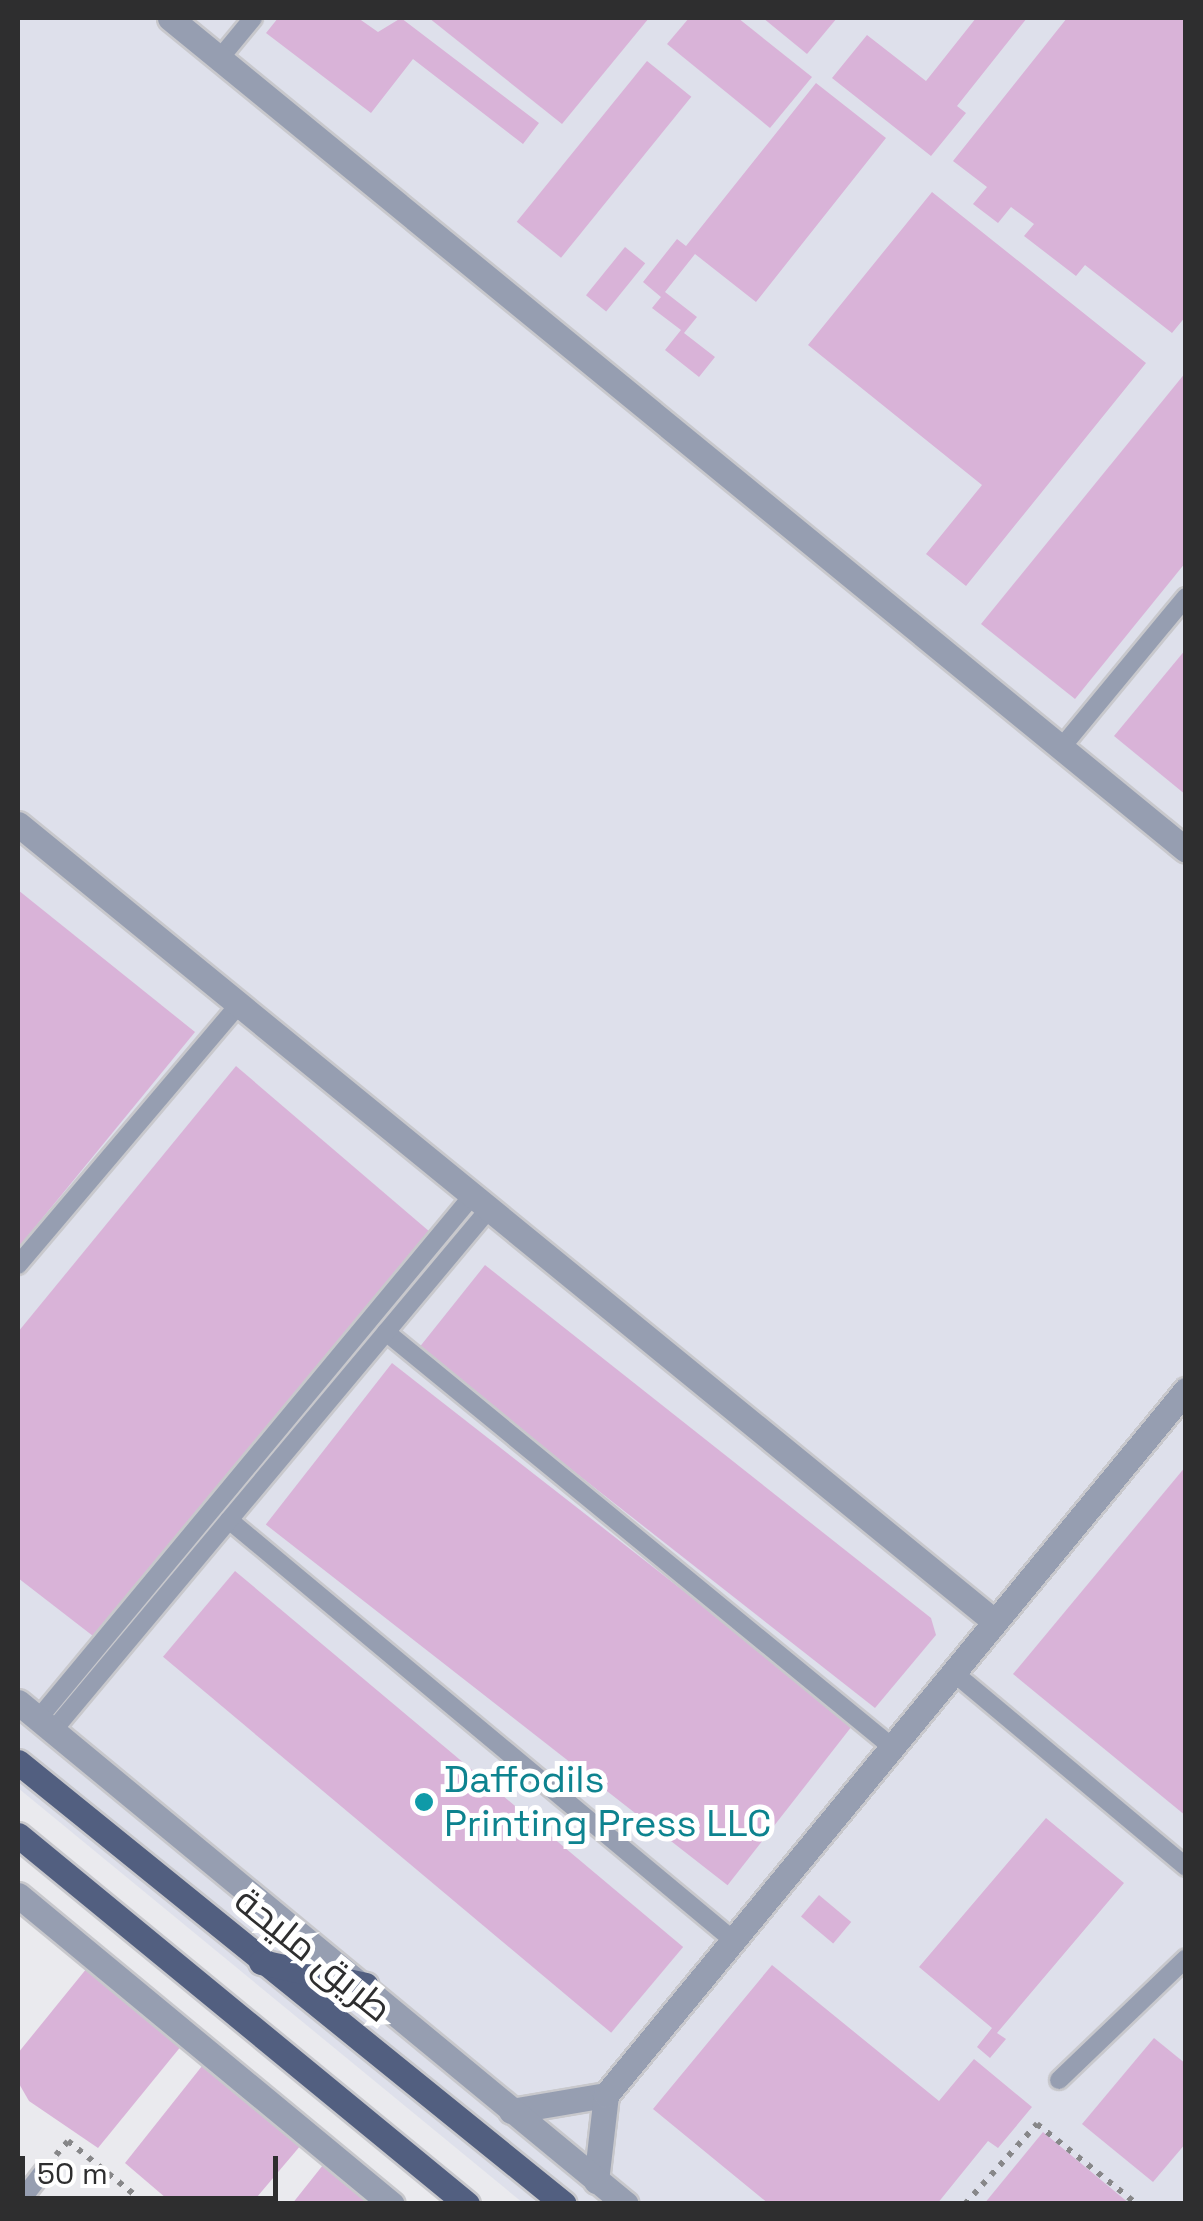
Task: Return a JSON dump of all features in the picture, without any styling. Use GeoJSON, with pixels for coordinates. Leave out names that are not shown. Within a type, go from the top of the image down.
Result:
{"type":"FeatureCollection","features":[{"type":"Feature","properties":{"kind":"main road","name":"طريق مليحة"},"geometry":{"type":"LineString","coordinates":[[18,1762],[564,2204]]}},
{"type":"Feature","properties":{"kind":"main road"},"geometry":{"type":"LineString","coordinates":[[18,1835],[468,2204]]}},
{"type":"Feature","properties":{"kind":"main road"},"geometry":{"type":"LineString","coordinates":[[261,1962],[366,1985]]}},
{"type":"Feature","properties":{"kind":"street"},"geometry":{"type":"LineString","coordinates":[[170,18],[1186,850]]}},
{"type":"Feature","properties":{"kind":"street"},"geometry":{"type":"LineString","coordinates":[[18,826],[994,1622]]}},
{"type":"Feature","properties":{"kind":"street"},"geometry":{"type":"LineString","coordinates":[[596,2181],[606,2095],[1186,1390]]}},
{"type":"Feature","properties":{"kind":"street"},"geometry":{"type":"LineString","coordinates":[[18,1702],[366,1985],[626,2204]]}},
{"type":"Feature","properties":{"kind":"street"},"geometry":{"type":"LineString","coordinates":[[18,1894],[392,2204]]}},
{"type":"Feature","properties":{"kind":"street"},"geometry":{"type":"LineString","coordinates":[[511,2111],[606,2095]]}},
{"type":"Feature","properties":{"kind":"lane"},"geometry":{"type":"LineString","coordinates":[[220,58],[253,18]]}},
{"type":"Feature","properties":{"kind":"lane"},"geometry":{"type":"LineString","coordinates":[[1061,748],[1186,597]]}},
{"type":"Feature","properties":{"kind":"lane"},"geometry":{"type":"LineString","coordinates":[[18,1265],[239,1004]]}},
{"type":"Feature","properties":{"kind":"lane"},"geometry":{"type":"LineString","coordinates":[[45,1726],[229,1520],[386,1332],[481,1202]]}},
{"type":"Feature","properties":{"kind":"lane"},"geometry":{"type":"LineString","coordinates":[[45,1726],[481,1202]]}},
{"type":"Feature","properties":{"kind":"lane"},"geometry":{"type":"LineString","coordinates":[[386,1332],[892,1746]]}},
{"type":"Feature","properties":{"kind":"lane"},"geometry":{"type":"LineString","coordinates":[[229,1520],[733,1940]]}},
{"type":"Feature","properties":{"kind":"lane"},"geometry":{"type":"LineString","coordinates":[[953,1672],[1186,1866]]}},
{"type":"Feature","properties":{"kind":"lane"},"geometry":{"type":"LineString","coordinates":[[1059,2080],[1186,1958]]}},
{"type":"Feature","properties":{"kind":"lane"},"geometry":{"type":"LineString","coordinates":[[18,2204],[43,2172]]}},
{"type":"Feature","properties":{"kind":"path"},"geometry":{"type":"LineString","coordinates":[[965,2204],[1037,2124],[1137,2204]]}},
{"type":"Feature","properties":{"kind":"path"},"geometry":{"type":"LineString","coordinates":[[43,2172],[68,2141],[146,2204]]}},
{"type":"Feature","properties":{"kind":"shaded area"},"geometry":{"type":"Polygon","coordinates":[[[18,18],[1185,18],[1185,2203],[523,2203],[18,1788],[18,18]]]}},
{"type":"Feature","properties":{"kind":"building"},"geometry":{"type":"Polygon","coordinates":[[[278,18],[358,18],[378,32],[401,18],[539,123],[523,144],[413,59],[371,113],[266,33],[278,18]]]}},
{"type":"Feature","properties":{"kind":"building"},"geometry":{"type":"Polygon","coordinates":[[[429,18],[649,18],[562,124],[429,18]]]}},
{"type":"Feature","properties":{"kind":"building"},"geometry":{"type":"Polygon","coordinates":[[[689,18],[738,18],[812,77],[770,128],[667,44],[689,18]]]}},
{"type":"Feature","properties":{"kind":"building"},"geometry":{"type":"Polygon","coordinates":[[[763,18],[837,18],[807,54],[763,18]]]}},
{"type":"Feature","properties":{"kind":"building"},"geometry":{"type":"Polygon","coordinates":[[[976,18],[1027,18],[957,106],[966,113],[931,156],[832,78],[867,35],[926,81],[976,18]]]}},
{"type":"Feature","properties":{"kind":"building"},"geometry":{"type":"Polygon","coordinates":[[[1067,18],[1186,18],[1186,316],[1172,333],[1085,265],[1076,276],[1024,236],[1034,224],[1011,207],[998,223],[973,204],[987,187],[953,161],[1067,18]]]}},
{"type":"Feature","properties":{"kind":"building"},"geometry":{"type":"Polygon","coordinates":[[[647,61],[691,97],[561,258],[517,222],[647,61]]]}},
{"type":"Feature","properties":{"kind":"building"},"geometry":{"type":"Polygon","coordinates":[[[816,83],[886,138],[756,302],[695,254],[665,292],[697,317],[684,333],[715,357],[699,377],[665,350],[681,330],[652,308],[661,297],[643,282],[677,239],[686,246],[816,83]]]}},
{"type":"Feature","properties":{"kind":"building"},"geometry":{"type":"Polygon","coordinates":[[[932,192],[1146,363],[966,586],[926,554],[982,485],[808,345],[932,192]]]}},
{"type":"Feature","properties":{"kind":"building"},"geometry":{"type":"Polygon","coordinates":[[[625,247],[645,263],[606,312],[586,295],[625,247]]]}},
{"type":"Feature","properties":{"kind":"building"},"geometry":{"type":"Polygon","coordinates":[[[1186,372],[1186,562],[1075,699],[981,624],[1186,372]]]}},
{"type":"Feature","properties":{"kind":"building"},"geometry":{"type":"Polygon","coordinates":[[[1186,649],[1186,795],[1114,736],[1186,649]]]}},
{"type":"Feature","properties":{"kind":"building"},"geometry":{"type":"Polygon","coordinates":[[[18,890],[195,1032],[18,1248],[18,890]]]}},
{"type":"Feature","properties":{"kind":"building"},"geometry":{"type":"Polygon","coordinates":[[[236,1066],[430,1232],[93,1636],[18,1578],[18,1332],[236,1066]]]}},
{"type":"Feature","properties":{"kind":"building"},"geometry":{"type":"Polygon","coordinates":[[[485,1265],[931,1618],[936,1635],[875,1708],[418,1349],[485,1265]]]}},
{"type":"Feature","properties":{"kind":"building"},"geometry":{"type":"Polygon","coordinates":[[[392,1363],[854,1724],[728,1885],[266,1525],[392,1363]]]}},
{"type":"Feature","properties":{"kind":"building"},"geometry":{"type":"Polygon","coordinates":[[[1186,1466],[1186,1816],[1013,1674],[1186,1466]]]}},
{"type":"Feature","properties":{"kind":"building","name":"Daffodils Printing Press LLC"},"geometry":{"type":"Polygon","coordinates":[[[235,1571],[683,1947],[611,2033],[163,1657],[235,1571]]]}},
{"type":"Feature","properties":{"kind":"building"},"geometry":{"type":"Polygon","coordinates":[[[1046,1818],[1124,1883],[997,2033],[1006,2039],[990,2058],[977,2047],[992,2028],[919,1967],[1046,1818]]]}},
{"type":"Feature","properties":{"kind":"building"},"geometry":{"type":"Polygon","coordinates":[[[819,1895],[851,1922],[833,1943],[801,1916],[819,1895]]]}},
{"type":"Feature","properties":{"kind":"building"},"geometry":{"type":"Polygon","coordinates":[[[772,1965],[939,2101],[974,2059],[1032,2107],[998,2148],[988,2141],[937,2204],[769,2204],[653,2109],[772,1965]]]}},
{"type":"Feature","properties":{"kind":"building"},"geometry":{"type":"Polygon","coordinates":[[[87,1968],[182,2045],[98,2148],[29,2101],[18,2082],[18,2053],[87,1968]]]}},
{"type":"Feature","properties":{"kind":"building"},"geometry":{"type":"Polygon","coordinates":[[[1154,2038],[1186,2064],[1186,2143],[1153,2182],[1082,2124],[1154,2038]]]}},
{"type":"Feature","properties":{"kind":"building"},"geometry":{"type":"Polygon","coordinates":[[[206,2061],[301,2145],[251,2204],[173,2204],[125,2163],[206,2061]]]}},
{"type":"Feature","properties":{"kind":"building"},"geometry":{"type":"Polygon","coordinates":[[[1043,2132],[1130,2204],[984,2204],[1043,2132]]]}},
{"type":"Feature","properties":{"kind":"building"},"geometry":{"type":"Polygon","coordinates":[[[323,2165],[370,2204],[292,2204],[323,2165]]]}},
{"type":"Feature","properties":{"kind":"place","name":"Daffodils Printing Press LLC"},"geometry":{"type":"Point","coordinates":[424,1802]}}]}
